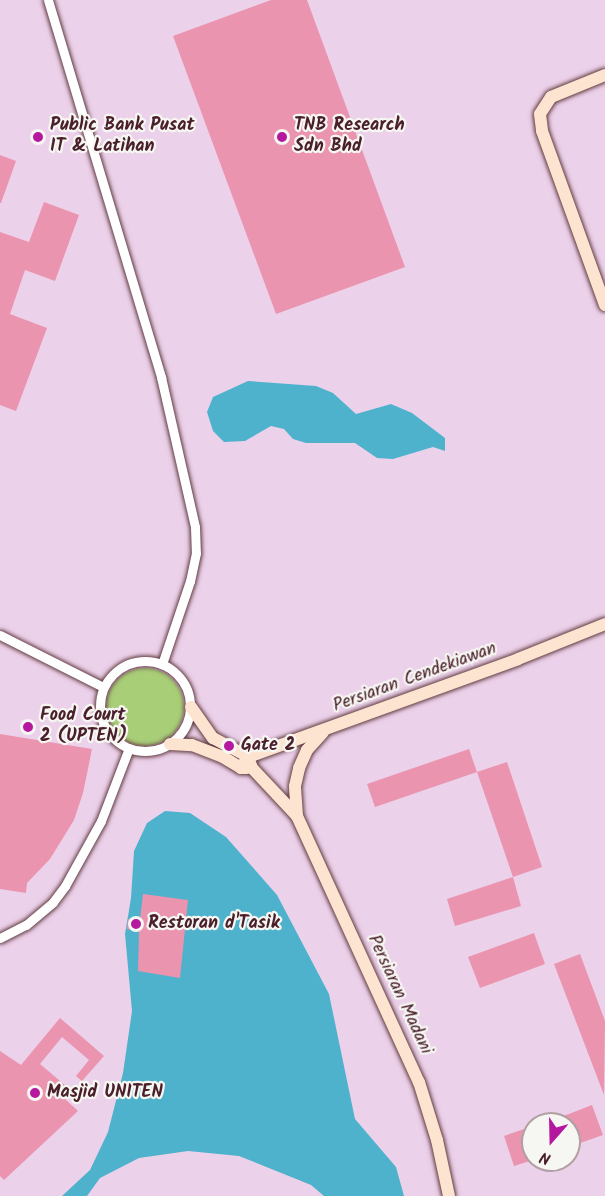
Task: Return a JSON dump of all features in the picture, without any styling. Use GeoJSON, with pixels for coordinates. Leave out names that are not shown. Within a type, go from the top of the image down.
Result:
{"type":"FeatureCollection","features":[{"type":"Feature","properties":{"kind":"street"},"geometry":{"type":"LineString","coordinates":[[48,0],[161,376],[195,527],[196,553],[190,581],[162,664]]}},
{"type":"Feature","properties":{"kind":"street"},"geometry":{"type":"LineString","coordinates":[[605,75],[551,97],[540,114],[542,131],[605,304]]}},
{"type":"Feature","properties":{"kind":"street","name":"Persiaran Cendekiawan"},"geometry":{"type":"LineString","coordinates":[[247,765],[323,732],[605,624]]}},
{"type":"Feature","properties":{"kind":"street"},"geometry":{"type":"LineString","coordinates":[[0,635],[103,687]]}},
{"type":"Feature","properties":{"kind":"street"},"geometry":{"type":"LineString","coordinates":[[147,660],[162,664],[181,678],[189,693],[191,707],[183,732],[170,744],[154,750],[129,748],[115,740],[105,727],[99,703],[103,687],[112,674],[124,665],[147,660]]}},
{"type":"Feature","properties":{"kind":"street"},"geometry":{"type":"LineString","coordinates":[[191,707],[213,738],[247,765],[297,816]]}},
{"type":"Feature","properties":{"kind":"street"},"geometry":{"type":"LineString","coordinates":[[297,816],[295,786],[299,768],[307,750],[323,732]]}},
{"type":"Feature","properties":{"kind":"street"},"geometry":{"type":"LineString","coordinates":[[170,744],[192,745],[247,765]]}},
{"type":"Feature","properties":{"kind":"street"},"geometry":{"type":"LineString","coordinates":[[0,938],[26,925],[53,902],[64,886],[102,821],[129,748]]}},
{"type":"Feature","properties":{"kind":"street","name":"Persiaran Madani"},"geometry":{"type":"LineString","coordinates":[[297,816],[419,1082],[437,1140],[449,1196]]}},
{"type":"Feature","properties":{"kind":"shaded area"},"geometry":{"type":"Polygon","coordinates":[[[0,0],[605,0],[605,1196],[0,1196],[0,0]]]}},
{"type":"Feature","properties":{"kind":"green space"},"geometry":{"type":"Polygon","coordinates":[[[145,668],[160,671],[177,685],[184,707],[181,722],[167,739],[145,746],[130,743],[113,729],[106,707],[109,692],[123,675],[145,668]]]}},
{"type":"Feature","properties":{"kind":"water"},"geometry":{"type":"Polygon","coordinates":[[[248,381],[316,386],[333,393],[356,414],[391,404],[412,413],[445,438],[445,451],[433,447],[393,459],[377,458],[355,443],[306,443],[293,439],[284,429],[271,426],[245,441],[224,442],[213,431],[207,412],[213,397],[248,381]]]}},
{"type":"Feature","properties":{"kind":"water"},"geometry":{"type":"Polygon","coordinates":[[[165,811],[190,813],[226,837],[277,895],[329,994],[355,1119],[396,1167],[404,1196],[324,1196],[311,1185],[239,1156],[188,1151],[139,1158],[100,1178],[87,1196],[62,1196],[90,1170],[108,1132],[123,1073],[132,1011],[125,934],[131,898],[134,851],[147,823],[165,811]]]}},
{"type":"Feature","properties":{"kind":"building"},"geometry":{"type":"Polygon","coordinates":[[[271,0],[307,0],[405,267],[276,314],[173,36],[271,0]]]}},
{"type":"Feature","properties":{"kind":"building"},"geometry":{"type":"Polygon","coordinates":[[[0,155],[16,161],[1,203],[0,203],[0,155]]]}},
{"type":"Feature","properties":{"kind":"building"},"geometry":{"type":"Polygon","coordinates":[[[44,202],[79,215],[55,281],[25,270],[10,314],[47,328],[16,411],[0,405],[0,232],[29,242],[44,202]]]}},
{"type":"Feature","properties":{"kind":"building"},"geometry":{"type":"Polygon","coordinates":[[[0,734],[92,749],[83,793],[74,820],[50,859],[27,883],[26,893],[0,889],[0,734]]]}},
{"type":"Feature","properties":{"kind":"building"},"geometry":{"type":"Polygon","coordinates":[[[469,749],[477,772],[375,807],[367,784],[469,749]]]}},
{"type":"Feature","properties":{"kind":"building"},"geometry":{"type":"Polygon","coordinates":[[[507,762],[542,867],[513,877],[477,772],[507,762]]]}},
{"type":"Feature","properties":{"kind":"building"},"geometry":{"type":"Polygon","coordinates":[[[513,877],[521,906],[455,926],[447,899],[513,877]]]}},
{"type":"Feature","properties":{"kind":"building"},"geometry":{"type":"Polygon","coordinates":[[[143,894],[188,900],[180,978],[138,971],[139,931],[127,929],[128,919],[140,919],[143,894]]]}},
{"type":"Feature","properties":{"kind":"building"},"geometry":{"type":"Polygon","coordinates":[[[534,933],[545,964],[480,988],[468,957],[534,933]]]}},
{"type":"Feature","properties":{"kind":"building"},"geometry":{"type":"Polygon","coordinates":[[[580,954],[605,1021],[604,1095],[554,964],[580,954]]]}},
{"type":"Feature","properties":{"kind":"building","name":"Masjid UNITEN"},"geometry":{"type":"Polygon","coordinates":[[[60,1018],[104,1056],[82,1081],[76,1076],[89,1060],[62,1037],[40,1064],[72,1091],[65,1099],[78,1111],[4,1180],[0,1176],[0,1051],[21,1065],[60,1018]]]}},
{"type":"Feature","properties":{"kind":"building"},"geometry":{"type":"Polygon","coordinates":[[[592,1105],[603,1135],[581,1143],[581,1112],[574,1112],[592,1105]]]}},
{"type":"Feature","properties":{"kind":"building"},"geometry":{"type":"Polygon","coordinates":[[[521,1130],[521,1164],[514,1166],[504,1136],[521,1130]]]}},
{"type":"Feature","properties":{"kind":"place","name":"Public Bank Pusat IT & Latihan"},"geometry":{"type":"Point","coordinates":[38,137]}},
{"type":"Feature","properties":{"kind":"place","name":"TNB Research Sdn Bhd"},"geometry":{"type":"Point","coordinates":[282,137]}},
{"type":"Feature","properties":{"kind":"place","name":"Food Court 2 (UPTEN)"},"geometry":{"type":"Point","coordinates":[28,727]}},
{"type":"Feature","properties":{"kind":"place","name":"Gate 2"},"geometry":{"type":"Point","coordinates":[229,746]}},
{"type":"Feature","properties":{"kind":"place","name":"Restoran d'Tasik"},"geometry":{"type":"Point","coordinates":[136,924]}},
{"type":"Feature","properties":{"kind":"place","name":"Masjid UNITEN"},"geometry":{"type":"Point","coordinates":[35,1093]}}]}
